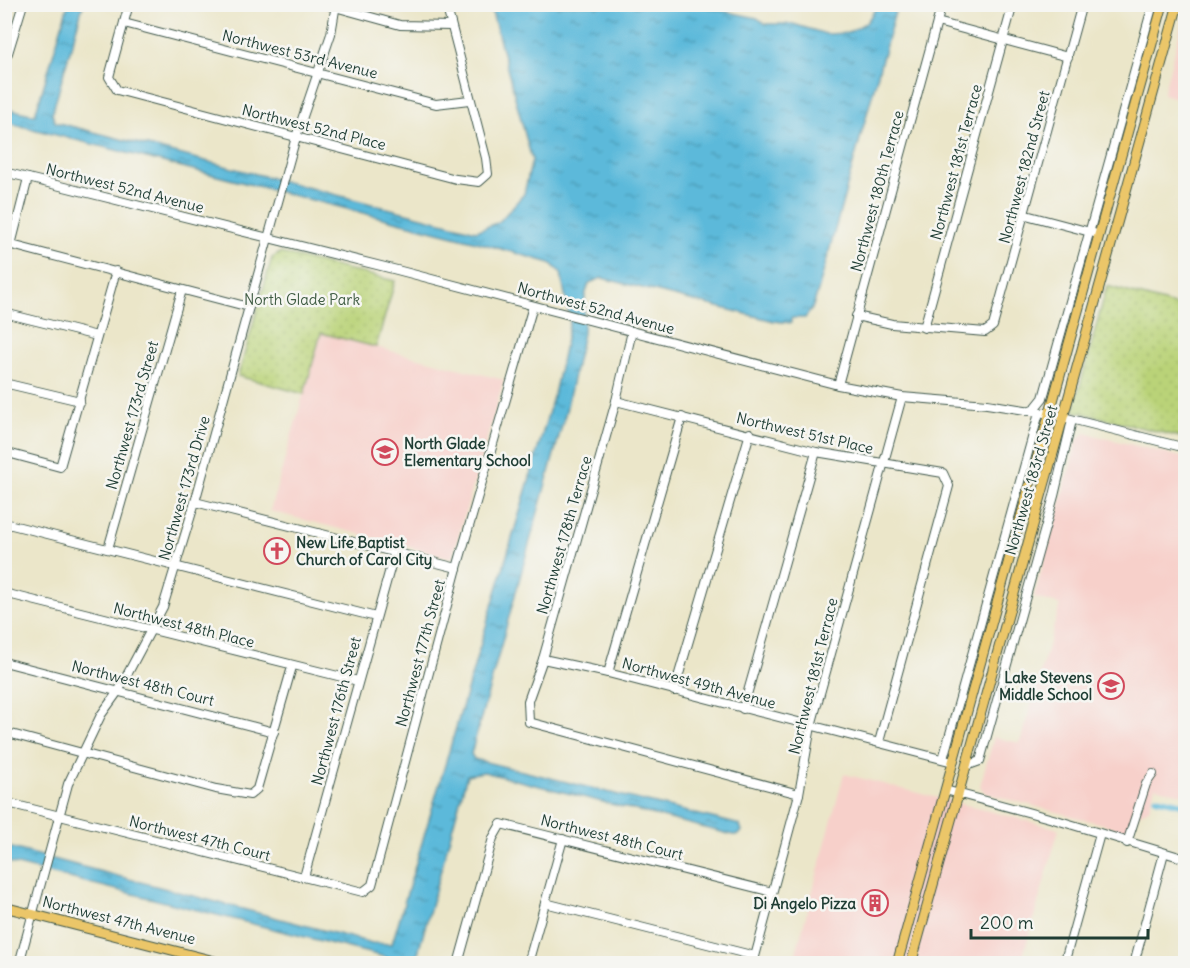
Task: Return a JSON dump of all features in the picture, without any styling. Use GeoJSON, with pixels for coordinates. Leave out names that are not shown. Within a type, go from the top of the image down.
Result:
{"type":"FeatureCollection","features":[{"type":"Feature","properties":{"kind":"main road","name":"Northwest 183rd Street"},"geometry":{"type":"LineString","coordinates":[[898,963],[945,790],[948,761],[1009,562],[1051,414],[1096,233],[1134,112],[1163,4]]}},
{"type":"Feature","properties":{"kind":"main road","name":"Northwest 183rd Street"},"geometry":{"type":"LineString","coordinates":[[912,960],[1017,585],[1068,419],[1178,4]]}},
{"type":"Feature","properties":{"kind":"main road"},"geometry":{"type":"LineString","coordinates":[[1134,112],[1135,131],[1141,141]]}},
{"type":"Feature","properties":{"kind":"main road"},"geometry":{"type":"LineString","coordinates":[[1009,562],[1011,576],[1017,585]]}},
{"type":"Feature","properties":{"kind":"main road","name":"Northwest 47th Avenue"},"geometry":{"type":"LineString","coordinates":[[4,907],[226,963]]}},
{"type":"Feature","properties":{"kind":"main road"},"geometry":{"type":"LineString","coordinates":[[907,925],[912,960]]}},
{"type":"Feature","properties":{"kind":"street"},"geometry":{"type":"LineString","coordinates":[[6,55],[23,4]]}},
{"type":"Feature","properties":{"kind":"street"},"geometry":{"type":"LineString","coordinates":[[124,23],[129,4]]}},
{"type":"Feature","properties":{"kind":"street"},"geometry":{"type":"LineString","coordinates":[[324,4],[400,25],[451,26]]}},
{"type":"Feature","properties":{"kind":"street"},"geometry":{"type":"LineString","coordinates":[[446,4],[469,100]]}},
{"type":"Feature","properties":{"kind":"street","name":"Northwest 180th Terrace"},"geometry":{"type":"LineString","coordinates":[[838,385],[942,4]]}},
{"type":"Feature","properties":{"kind":"street","name":"Northwest 181st Terrace"},"geometry":{"type":"LineString","coordinates":[[924,328],[1013,4]]}},
{"type":"Feature","properties":{"kind":"street","name":"Northwest 182nd Street"},"geometry":{"type":"LineString","coordinates":[[924,328],[985,333],[993,326],[1026,215],[1083,4]]}},
{"type":"Feature","properties":{"kind":"street"},"geometry":{"type":"LineString","coordinates":[[1028,411],[1035,408],[1043,398],[1096,233],[1153,4]]}},
{"type":"Feature","properties":{"kind":"street","name":"Northwest 173rd Drive"},"geometry":{"type":"LineString","coordinates":[[19,963],[68,784],[101,715],[119,690],[163,607],[195,502],[284,177],[316,71],[330,34],[336,6]]}},
{"type":"Feature","properties":{"kind":"street"},"geometry":{"type":"LineString","coordinates":[[937,22],[1068,57]]}},
{"type":"Feature","properties":{"kind":"street","name":"Northwest 53rd Avenue"},"geometry":{"type":"LineString","coordinates":[[124,23],[316,71],[435,104],[469,100]]}},
{"type":"Feature","properties":{"kind":"street","name":"Northwest 52nd Place"},"geometry":{"type":"LineString","coordinates":[[124,23],[109,77],[117,90],[456,179],[479,182],[488,174],[486,158],[469,100]]}},
{"type":"Feature","properties":{"kind":"street","name":"Northwest 52nd Avenue"},"geometry":{"type":"LineString","coordinates":[[4,172],[838,385],[902,397],[987,404],[1051,414],[1185,448]]}},
{"type":"Feature","properties":{"kind":"street"},"geometry":{"type":"LineString","coordinates":[[28,178],[8,244],[249,307]]}},
{"type":"Feature","properties":{"kind":"street"},"geometry":{"type":"LineString","coordinates":[[1026,215],[1096,233]]}},
{"type":"Feature","properties":{"kind":"street"},"geometry":{"type":"LineString","coordinates":[[4,452],[60,467],[116,272]]}},
{"type":"Feature","properties":{"kind":"street","name":"Northwest 173rd Street"},"geometry":{"type":"LineString","coordinates":[[108,549],[182,290]]}},
{"type":"Feature","properties":{"kind":"street","name":"Northwest 177th Street"},"geometry":{"type":"LineString","coordinates":[[376,871],[458,568],[533,306]]}},
{"type":"Feature","properties":{"kind":"street"},"geometry":{"type":"LineString","coordinates":[[4,313],[97,336]]}},
{"type":"Feature","properties":{"kind":"street"},"geometry":{"type":"LineString","coordinates":[[856,316],[924,328]]}},
{"type":"Feature","properties":{"kind":"street","name":"Northwest 178th Terrace"},"geometry":{"type":"LineString","coordinates":[[632,331],[616,401],[543,659],[528,701],[529,722],[799,794]]}},
{"type":"Feature","properties":{"kind":"street"},"geometry":{"type":"LineString","coordinates":[[4,382],[80,401]]}},
{"type":"Feature","properties":{"kind":"street","name":"Northwest 181st Terrace"},"geometry":{"type":"LineString","coordinates":[[754,960],[799,794],[811,726],[902,397]]}},
{"type":"Feature","properties":{"kind":"street","name":"Northwest 51st Place"},"geometry":{"type":"LineString","coordinates":[[616,401],[750,433],[816,452],[883,465],[943,473],[949,486],[879,742]]}},
{"type":"Feature","properties":{"kind":"street"},"geometry":{"type":"LineString","coordinates":[[948,761],[1039,413]]}},
{"type":"Feature","properties":{"kind":"street"},"geometry":{"type":"LineString","coordinates":[[608,673],[682,417]]}},
{"type":"Feature","properties":{"kind":"street"},"geometry":{"type":"LineString","coordinates":[[966,766],[980,761],[1027,591],[1068,419]]}},
{"type":"Feature","properties":{"kind":"street"},"geometry":{"type":"LineString","coordinates":[[674,691],[750,433]]}},
{"type":"Feature","properties":{"kind":"street"},"geometry":{"type":"LineString","coordinates":[[743,709],[816,452]]}},
{"type":"Feature","properties":{"kind":"street"},"geometry":{"type":"LineString","coordinates":[[195,502],[458,568]]}},
{"type":"Feature","properties":{"kind":"street"},"geometry":{"type":"LineString","coordinates":[[4,523],[376,616]]}},
{"type":"Feature","properties":{"kind":"street","name":"Northwest 176th Street"},"geometry":{"type":"LineString","coordinates":[[304,878],[395,551]]}},
{"type":"Feature","properties":{"kind":"street"},"geometry":{"type":"LineString","coordinates":[[1017,585],[1027,591]]}},
{"type":"Feature","properties":{"kind":"street","name":"Northwest 48th Place"},"geometry":{"type":"LineString","coordinates":[[4,593],[292,667],[358,681]]}},
{"type":"Feature","properties":{"kind":"street","name":"Northwest 49th Avenue"},"geometry":{"type":"LineString","coordinates":[[543,659],[608,673],[948,761]]}},
{"type":"Feature","properties":{"kind":"street","name":"Northwest 48th Court"},"geometry":{"type":"LineString","coordinates":[[4,663],[119,690],[274,732]]}},
{"type":"Feature","properties":{"kind":"street"},"geometry":{"type":"LineString","coordinates":[[4,732],[216,789],[250,795],[257,789],[292,667]]}},
{"type":"Feature","properties":{"kind":"street"},"geometry":{"type":"LineString","coordinates":[[1128,843],[1146,784],[1153,774]]}},
{"type":"Feature","properties":{"kind":"street"},"geometry":{"type":"LineString","coordinates":[[945,790],[1185,859]]}},
{"type":"Feature","properties":{"kind":"street","name":"Northwest 47th Court"},"geometry":{"type":"LineString","coordinates":[[4,802],[363,892],[372,885],[376,871]]}},
{"type":"Feature","properties":{"kind":"street","name":"Northwest 48th Court"},"geometry":{"type":"LineString","coordinates":[[458,963],[493,838],[501,824],[772,892]]}},
{"type":"Feature","properties":{"kind":"street"},"geometry":{"type":"LineString","coordinates":[[1064,963],[1100,834]]}},
{"type":"Feature","properties":{"kind":"street"},"geometry":{"type":"LineString","coordinates":[[531,963],[563,839]]}},
{"type":"Feature","properties":{"kind":"street"},"geometry":{"type":"LineString","coordinates":[[1134,963],[1164,853]]}},
{"type":"Feature","properties":{"kind":"street"},"geometry":{"type":"LineString","coordinates":[[545,903],[754,960]]}},
{"type":"Feature","properties":{"kind":"shaded area"},"geometry":{"type":"Polygon","coordinates":[[[1185,13],[1185,101],[1163,94],[1185,13]]]}},
{"type":"Feature","properties":{"kind":"shaded area","name":"North Glade Elementary School"},"geometry":{"type":"Polygon","coordinates":[[[321,333],[504,380],[452,558],[270,511],[321,333]]]}},
{"type":"Feature","properties":{"kind":"shaded area"},"geometry":{"type":"Polygon","coordinates":[[[1085,433],[1185,458],[1185,795],[1155,787],[1149,809],[1138,814],[1126,837],[1113,827],[985,793],[980,786],[994,737],[1020,743],[1060,605],[1034,597],[1078,439],[1085,433]]]}},
{"type":"Feature","properties":{"kind":"shaded area"},"geometry":{"type":"Polygon","coordinates":[[[844,774],[1059,829],[1021,963],[793,964],[844,774]]]}},
{"type":"Feature","properties":{"kind":"green space","name":"North Glade Park"},"geometry":{"type":"Polygon","coordinates":[[[280,253],[395,281],[376,347],[321,333],[304,394],[238,376],[272,258],[280,253]]]}},
{"type":"Feature","properties":{"kind":"green space"},"geometry":{"type":"Polygon","coordinates":[[[1107,286],[1185,308],[1185,438],[1073,411],[1107,286]]]}},
{"type":"Feature","properties":{"kind":"water"},"geometry":{"type":"Polygon","coordinates":[[[68,5],[83,5],[52,114],[55,122],[476,231],[499,222],[524,194],[532,160],[490,5],[695,5],[757,18],[766,24],[793,24],[826,34],[848,33],[867,22],[878,5],[897,5],[818,291],[812,309],[805,318],[791,318],[791,323],[774,321],[602,278],[589,283],[585,296],[583,333],[566,411],[471,754],[474,759],[740,825],[742,831],[739,835],[484,772],[467,775],[415,964],[393,963],[385,957],[5,862],[4,846],[372,943],[392,944],[555,390],[570,321],[561,273],[550,263],[477,242],[5,122],[5,108],[35,115],[68,5]]]}},
{"type":"Feature","properties":{"kind":"waterway"},"geometry":{"type":"LineString","coordinates":[[1156,798],[1186,805]]}},
{"type":"Feature","properties":{"kind":"place","name":"North Glade Elementary School"},"geometry":{"type":"Point","coordinates":[385,452]}},
{"type":"Feature","properties":{"kind":"place","name":"New Life Baptist Church of Carol City"},"geometry":{"type":"Point","coordinates":[277,551]}},
{"type":"Feature","properties":{"kind":"place","name":"Lake Stevens Middle School"},"geometry":{"type":"Point","coordinates":[1111,686]}},
{"type":"Feature","properties":{"kind":"place","name":"Di Angelo Pizza"},"geometry":{"type":"Point","coordinates":[875,903]}}]}
